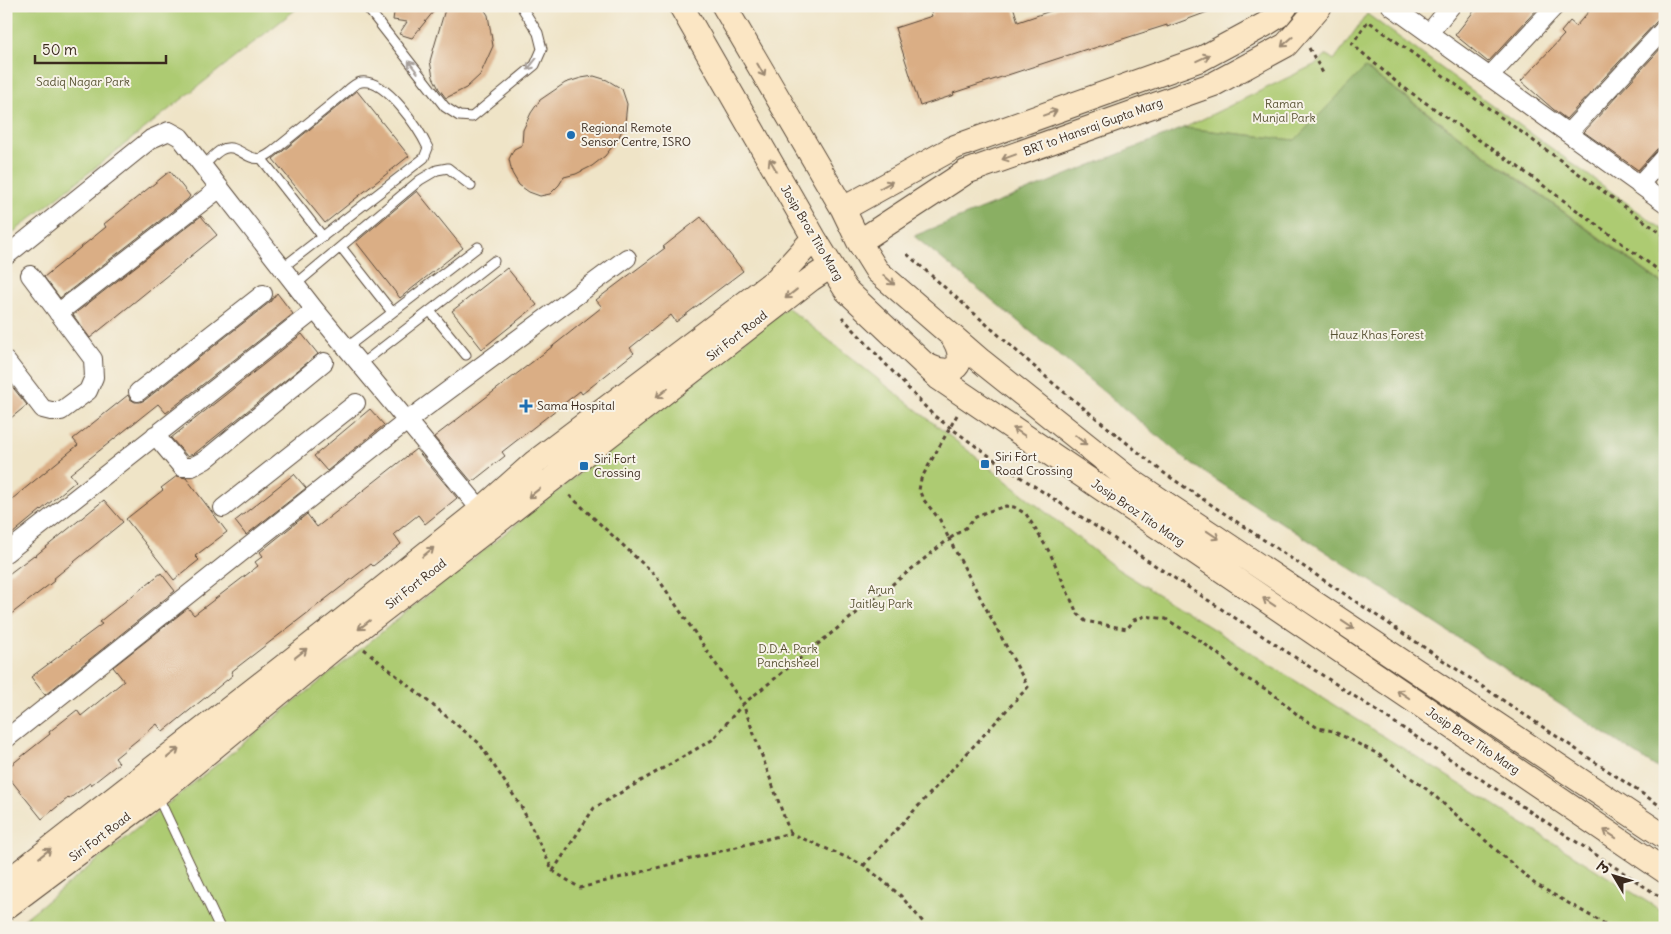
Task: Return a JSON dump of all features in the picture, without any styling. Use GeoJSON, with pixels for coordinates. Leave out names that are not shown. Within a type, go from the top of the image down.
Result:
{"type":"FeatureCollection","features":[{"type":"Feature","properties":{"kind":"street","name":"Josip Broz Tito Marg"},"geometry":{"type":"LineString","coordinates":[[682,6],[814,238],[846,290],[939,378],[1665,872]]}},
{"type":"Feature","properties":{"kind":"street","name":"Josip Broz Tito Marg"},"geometry":{"type":"LineString","coordinates":[[724,6],[843,209],[859,242],[877,271],[988,367],[1130,480],[1665,837]]}},
{"type":"Feature","properties":{"kind":"street","name":"BRT to Hansraj Gupta Marg"},"geometry":{"type":"LineString","coordinates":[[859,242],[966,172],[1214,84],[1286,44],[1320,6]]}},
{"type":"Feature","properties":{"kind":"street"},"geometry":{"type":"LineString","coordinates":[[1391,6],[1665,203]]}},
{"type":"Feature","properties":{"kind":"street"},"geometry":{"type":"LineString","coordinates":[[1428,33],[1451,6]]}},
{"type":"Feature","properties":{"kind":"street"},"geometry":{"type":"LineString","coordinates":[[1489,77],[1555,6]]}},
{"type":"Feature","properties":{"kind":"street"},"geometry":{"type":"LineString","coordinates":[[843,209],[955,147],[1201,60],[1229,44],[1276,9]]}},
{"type":"Feature","properties":{"kind":"street"},"geometry":{"type":"LineString","coordinates":[[1568,133],[1665,28]]}},
{"type":"Feature","properties":{"kind":"street"},"geometry":{"type":"LineString","coordinates":[[1229,44],[1244,68]]}},
{"type":"Feature","properties":{"kind":"street"},"geometry":{"type":"LineString","coordinates":[[6,256],[151,139],[169,131],[180,137],[315,310],[481,510]]}},
{"type":"Feature","properties":{"kind":"street"},"geometry":{"type":"LineString","coordinates":[[1639,185],[1665,156]]}},
{"type":"Feature","properties":{"kind":"street"},"geometry":{"type":"LineString","coordinates":[[58,313],[220,188]]}},
{"type":"Feature","properties":{"kind":"street","name":"Siri Fort Road"},"geometry":{"type":"LineString","coordinates":[[6,883],[481,510],[535,462],[777,279],[814,238]]}},
{"type":"Feature","properties":{"kind":"street"},"geometry":{"type":"LineString","coordinates":[[6,739],[407,421],[627,258]]}},
{"type":"Feature","properties":{"kind":"street","name":"Siri Fort Road"},"geometry":{"type":"LineString","coordinates":[[6,907],[157,794],[342,642],[756,321],[831,266]]}},
{"type":"Feature","properties":{"kind":"street"},"geometry":{"type":"LineString","coordinates":[[6,361],[43,408],[51,411],[61,411],[88,391],[94,377],[92,359],[30,274]]}},
{"type":"Feature","properties":{"kind":"street"},"geometry":{"type":"LineString","coordinates":[[138,392],[262,294]]}},
{"type":"Feature","properties":{"kind":"street"},"geometry":{"type":"LineString","coordinates":[[6,553],[315,310]]}},
{"type":"Feature","properties":{"kind":"street"},"geometry":{"type":"LineString","coordinates":[[925,364],[938,371],[945,372],[951,371],[956,366],[960,360],[960,352],[958,344],[952,336]]}},
{"type":"Feature","properties":{"kind":"street"},"geometry":{"type":"LineString","coordinates":[[155,436],[182,467],[192,468],[205,460],[324,362]]}},
{"type":"Feature","properties":{"kind":"street"},"geometry":{"type":"LineString","coordinates":[[223,508],[356,403]]}},
{"type":"Feature","properties":{"kind":"lane"},"geometry":{"type":"LineString","coordinates":[[366,6],[445,107],[459,116],[472,117],[535,65],[542,49],[538,33],[521,6]]}},
{"type":"Feature","properties":{"kind":"lane"},"geometry":{"type":"LineString","coordinates":[[203,166],[222,149],[232,148],[242,151],[252,158],[261,158],[272,152],[357,83],[363,81],[380,87],[390,95],[423,137],[428,148],[424,158],[282,268]]}},
{"type":"Feature","properties":{"kind":"lane"},"geometry":{"type":"LineString","coordinates":[[261,158],[322,237]]}},
{"type":"Feature","properties":{"kind":"lane"},"geometry":{"type":"LineString","coordinates":[[295,285],[420,180],[437,170],[448,168],[471,186]]}},
{"type":"Feature","properties":{"kind":"lane"},"geometry":{"type":"LineString","coordinates":[[341,247],[392,312]]}},
{"type":"Feature","properties":{"kind":"lane"},"geometry":{"type":"LineString","coordinates":[[346,348],[478,247]]}},
{"type":"Feature","properties":{"kind":"lane"},"geometry":{"type":"LineString","coordinates":[[360,365],[494,261]]}},
{"type":"Feature","properties":{"kind":"lane"},"geometry":{"type":"LineString","coordinates":[[430,311],[466,355]]}},
{"type":"Feature","properties":{"kind":"lane"},"geometry":{"type":"LineString","coordinates":[[157,794],[220,928]]}},
{"type":"Feature","properties":{"kind":"path"},"geometry":{"type":"LineString","coordinates":[[1665,236],[1620,201],[1368,21],[1352,44],[1400,85],[1514,164],[1665,275]]}},
{"type":"Feature","properties":{"kind":"path"},"geometry":{"type":"LineString","coordinates":[[1298,30],[1323,73]]}},
{"type":"Feature","properties":{"kind":"path"},"geometry":{"type":"LineString","coordinates":[[1386,34],[1389,30]]}},
{"type":"Feature","properties":{"kind":"path"},"geometry":{"type":"LineString","coordinates":[[1472,96],[1475,92]]}},
{"type":"Feature","properties":{"kind":"path"},"geometry":{"type":"LineString","coordinates":[[907,254],[1054,384],[1164,473],[1665,809]]}},
{"type":"Feature","properties":{"kind":"path"},"geometry":{"type":"LineString","coordinates":[[842,316],[933,415],[999,463],[1665,900]]}},
{"type":"Feature","properties":{"kind":"path"},"geometry":{"type":"LineString","coordinates":[[864,865],[1028,687],[940,520],[923,499],[920,490],[921,479],[946,433]]}},
{"type":"Feature","properties":{"kind":"path"},"geometry":{"type":"LineString","coordinates":[[562,488],[657,577],[743,704],[790,833]]}},
{"type":"Feature","properties":{"kind":"path"},"geometry":{"type":"LineString","coordinates":[[553,871],[594,808],[712,740],[743,704],[949,539],[967,527],[974,518],[1006,506],[1014,507],[1026,514],[1050,553],[1077,613],[1085,621],[1127,629],[1134,620],[1145,616],[1166,619],[1217,652],[1244,677],[1271,692],[1318,728],[1333,731],[1378,754],[1429,791],[1535,884],[1612,928]]}},
{"type":"Feature","properties":{"kind":"path"},"geometry":{"type":"LineString","coordinates":[[362,648],[479,744],[522,808],[553,871],[580,888],[790,833],[864,865],[901,896],[928,928]]}},
{"type":"Feature","properties":{"kind":"green space","name":"Sadiq Nagar Park"},"geometry":{"type":"Polygon","coordinates":[[[6,6],[300,6],[6,238],[6,6]]]}},
{"type":"Feature","properties":{"kind":"green space","name":"Raman Munjal Park"},"geometry":{"type":"Polygon","coordinates":[[[1367,14],[1665,231],[1665,285],[1366,68],[1295,140],[1184,128],[1318,63],[1327,55],[1334,60],[1367,14]]]}},
{"type":"Feature","properties":{"kind":"green space","name":"Hauz Khas Forest"},"geometry":{"type":"Polygon","coordinates":[[[1365,68],[1665,286],[1665,773],[1193,465],[914,236],[1184,128],[1295,140],[1365,68]]]}},
{"type":"Feature","properties":{"kind":"green space","name":"D.D.A. Park Panchsheel"},"geometry":{"type":"Polygon","coordinates":[[[787,307],[1116,568],[1665,913],[1665,928],[13,928],[787,307]]]}},
{"type":"Feature","properties":{"kind":"building"},"geometry":{"type":"Polygon","coordinates":[[[395,6],[438,6],[412,38],[399,34],[407,22],[393,20],[395,6]]]}},
{"type":"Feature","properties":{"kind":"building"},"geometry":{"type":"Polygon","coordinates":[[[446,6],[482,6],[488,15],[493,46],[480,75],[466,88],[446,98],[433,77],[430,61],[446,6]]]}},
{"type":"Feature","properties":{"kind":"building"},"geometry":{"type":"Polygon","coordinates":[[[929,6],[1013,6],[1018,22],[1065,6],[1218,6],[1218,8],[1167,27],[1167,25],[1087,49],[953,93],[954,95],[920,106],[895,28],[932,16],[929,6]]]}},
{"type":"Feature","properties":{"kind":"building"},"geometry":{"type":"Polygon","coordinates":[[[1478,6],[1540,6],[1488,62],[1455,35],[1478,6]]]}},
{"type":"Feature","properties":{"kind":"building"},"geometry":{"type":"Polygon","coordinates":[[[1590,6],[1665,6],[1665,18],[1657,21],[1566,119],[1521,81],[1564,35],[1561,32],[1570,21],[1576,26],[1590,10],[1590,6]]]}},
{"type":"Feature","properties":{"kind":"building"},"geometry":{"type":"Polygon","coordinates":[[[1663,46],[1665,47],[1665,146],[1657,149],[1638,170],[1584,132],[1663,46]]]}},
{"type":"Feature","properties":{"kind":"building","name":"Regional Remote Sensor Centre, ISRO"},"geometry":{"type":"Polygon","coordinates":[[[594,76],[607,80],[622,89],[627,104],[625,123],[618,139],[605,156],[592,166],[576,174],[564,177],[550,194],[540,196],[529,192],[519,185],[512,173],[509,159],[514,149],[522,145],[523,130],[531,113],[540,100],[565,83],[594,76]]]}},
{"type":"Feature","properties":{"kind":"building"},"geometry":{"type":"Polygon","coordinates":[[[357,91],[409,156],[325,223],[273,159],[357,91]]]}},
{"type":"Feature","properties":{"kind":"building"},"geometry":{"type":"Polygon","coordinates":[[[170,171],[190,196],[188,199],[60,298],[44,277],[106,227],[104,224],[170,171]]]}},
{"type":"Feature","properties":{"kind":"building"},"geometry":{"type":"Polygon","coordinates":[[[417,191],[463,248],[400,298],[356,242],[417,191]]]}},
{"type":"Feature","properties":{"kind":"building"},"geometry":{"type":"Polygon","coordinates":[[[201,216],[217,235],[90,338],[73,315],[201,216]]]}},
{"type":"Feature","properties":{"kind":"building"},"geometry":{"type":"Polygon","coordinates":[[[701,217],[743,271],[676,322],[671,315],[630,348],[634,353],[582,394],[580,391],[502,452],[505,456],[472,482],[434,437],[602,307],[596,300],[665,248],[663,247],[701,217]]]}},
{"type":"Feature","properties":{"kind":"building"},"geometry":{"type":"Polygon","coordinates":[[[507,268],[537,305],[482,349],[452,311],[507,268]]]}},
{"type":"Feature","properties":{"kind":"building"},"geometry":{"type":"Polygon","coordinates":[[[277,293],[293,314],[166,413],[158,404],[70,474],[76,481],[6,539],[6,504],[78,445],[73,439],[128,395],[135,402],[145,400],[270,302],[277,293]]]}},
{"type":"Feature","properties":{"kind":"building"},"geometry":{"type":"Polygon","coordinates":[[[302,334],[318,354],[194,454],[187,456],[171,438],[302,334]]]}},
{"type":"Feature","properties":{"kind":"building"},"geometry":{"type":"Polygon","coordinates":[[[6,379],[27,405],[6,422],[6,379]]]}},
{"type":"Feature","properties":{"kind":"building"},"geometry":{"type":"Polygon","coordinates":[[[370,409],[384,425],[327,471],[314,456],[370,409]]]}},
{"type":"Feature","properties":{"kind":"building"},"geometry":{"type":"Polygon","coordinates":[[[416,449],[457,498],[425,524],[418,515],[394,534],[401,544],[373,566],[371,564],[231,672],[233,675],[163,732],[157,724],[115,758],[119,763],[91,785],[90,783],[68,798],[42,819],[6,774],[6,769],[77,710],[81,716],[124,681],[113,667],[188,608],[194,615],[258,566],[255,562],[263,556],[260,552],[307,514],[317,527],[416,449]]]}},
{"type":"Feature","properties":{"kind":"building"},"geometry":{"type":"Polygon","coordinates":[[[294,474],[306,488],[246,535],[235,521],[294,474]]]}},
{"type":"Feature","properties":{"kind":"building"},"geometry":{"type":"Polygon","coordinates":[[[177,476],[186,478],[227,532],[195,556],[199,560],[174,580],[126,519],[163,490],[161,488],[177,476]]]}},
{"type":"Feature","properties":{"kind":"building"},"geometry":{"type":"Polygon","coordinates":[[[104,500],[123,522],[53,579],[54,581],[6,618],[6,576],[35,556],[104,500]]]}},
{"type":"Feature","properties":{"kind":"building"},"geometry":{"type":"Polygon","coordinates":[[[161,573],[175,591],[45,695],[31,677],[102,624],[99,622],[161,573]]]}},
{"type":"Feature","properties":{"kind":"place","name":"Regional Remote Sensor Centre, ISRO"},"geometry":{"type":"Point","coordinates":[571,135]}},
{"type":"Feature","properties":{"kind":"place","name":"Sama Hospital"},"geometry":{"type":"Point","coordinates":[526,406]}},
{"type":"Feature","properties":{"kind":"place","name":"Siri Fort Road Crossing"},"geometry":{"type":"Point","coordinates":[985,464]}},
{"type":"Feature","properties":{"kind":"place","name":"Siri Fort Crossing"},"geometry":{"type":"Point","coordinates":[584,466]}},
{"type":"Feature","properties":{"kind":"park label","name":"Arun Jaitley Park"},"geometry":{"type":"Point","coordinates":[881,597]}}]}
